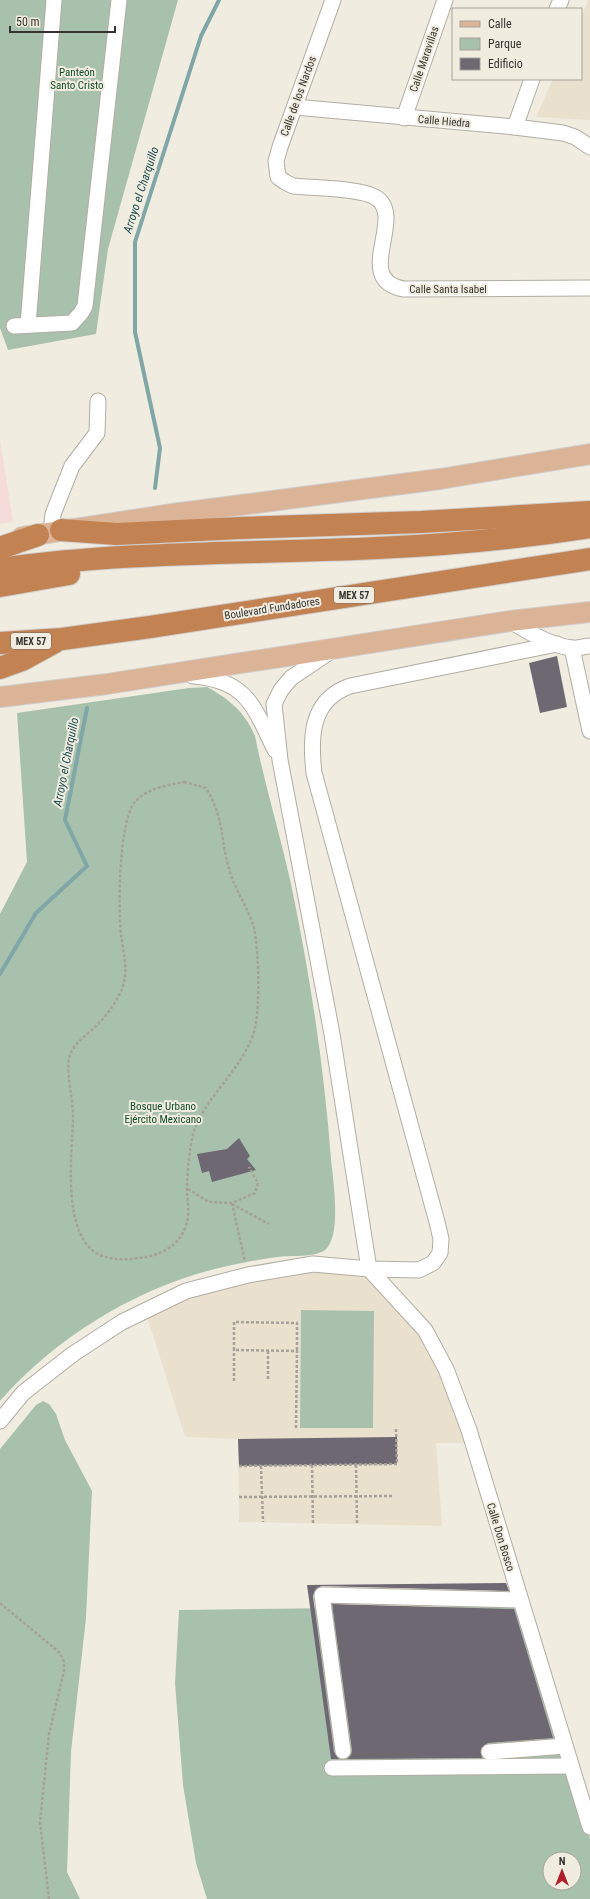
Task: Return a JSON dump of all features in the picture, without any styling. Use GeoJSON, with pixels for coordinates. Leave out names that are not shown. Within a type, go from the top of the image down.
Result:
{"type":"FeatureCollection","features":[{"type":"Feature","properties":{"kind":"highway"},"geometry":{"type":"LineString","coordinates":[[0,548],[50,532],[175,523],[428,522],[590,512]]}},
{"type":"Feature","properties":{"kind":"highway"},"geometry":{"type":"LineString","coordinates":[[0,569],[35,564],[177,555],[437,545],[590,527]]}},
{"type":"Feature","properties":{"kind":"highway"},"geometry":{"type":"LineString","coordinates":[[0,586],[177,555]]}},
{"type":"Feature","properties":{"kind":"highway","name":"Boulevard Fundadores"},"geometry":{"type":"LineString","coordinates":[[3,656],[62,639],[150,627],[590,559]]}},
{"type":"Feature","properties":{"kind":"highway"},"geometry":{"type":"LineString","coordinates":[[559,564],[590,563]]}},
{"type":"Feature","properties":{"kind":"main road"},"geometry":{"type":"LineString","coordinates":[[175,523],[590,454]]}},
{"type":"Feature","properties":{"kind":"main road"},"geometry":{"type":"LineString","coordinates":[[0,540],[50,532]]}},
{"type":"Feature","properties":{"kind":"main road"},"geometry":{"type":"LineString","coordinates":[[0,697],[107,684],[334,650],[510,621],[590,612]]}},
{"type":"Feature","properties":{"kind":"street"},"geometry":{"type":"LineString","coordinates":[[54,0],[21,326],[72,323],[85,306],[119,0]]}},
{"type":"Feature","properties":{"kind":"street","name":"Calle de los Nardos"},"geometry":{"type":"LineString","coordinates":[[293,186],[278,177],[276,169],[280,147],[333,0]]}},
{"type":"Feature","properties":{"kind":"street","name":"Calle Maravillas"},"geometry":{"type":"LineString","coordinates":[[404,118],[445,0]]}},
{"type":"Feature","properties":{"kind":"street"},"geometry":{"type":"LineString","coordinates":[[515,127],[532,80]]}},
{"type":"Feature","properties":{"kind":"street","name":"Calle Hiedra"},"geometry":{"type":"LineString","coordinates":[[294,107],[515,127],[563,133],[575,137],[590,147]]}},
{"type":"Feature","properties":{"kind":"street","name":"Calle Santa Isabel"},"geometry":{"type":"LineString","coordinates":[[293,186],[364,193],[381,202],[385,208],[386,216],[380,260],[382,272],[386,281],[394,287],[404,289],[590,288]]}},
{"type":"Feature","properties":{"kind":"street"},"geometry":{"type":"LineString","coordinates":[[50,532],[53,514],[72,466],[97,433],[98,401]]}},
{"type":"Feature","properties":{"kind":"street"},"geometry":{"type":"LineString","coordinates":[[510,621],[544,640],[572,648],[590,646]]}},
{"type":"Feature","properties":{"kind":"street"},"geometry":{"type":"LineString","coordinates":[[0,1421],[24,1393],[73,1354],[122,1322],[186,1290],[248,1275],[313,1264],[369,1269],[419,1270],[433,1263],[440,1253],[441,1239],[314,773],[311,746],[313,729],[326,702],[341,690],[475,660],[557,644]]}},
{"type":"Feature","properties":{"kind":"street"},"geometry":{"type":"LineString","coordinates":[[572,648],[590,731]]}},
{"type":"Feature","properties":{"kind":"street"},"geometry":{"type":"LineString","coordinates":[[334,650],[291,678],[281,690],[274,704],[280,760],[332,1034],[369,1269]]}},
{"type":"Feature","properties":{"kind":"street"},"geometry":{"type":"LineString","coordinates":[[170,674],[212,677],[227,683],[247,697],[255,709],[280,760]]}},
{"type":"Feature","properties":{"kind":"street","name":"Calle Don Bosco"},"geometry":{"type":"LineString","coordinates":[[369,1269],[425,1330],[446,1369],[469,1430],[590,1827]]}},
{"type":"Feature","properties":{"kind":"street"},"geometry":{"type":"LineString","coordinates":[[344,1751],[322,1595],[520,1600]]}},
{"type":"Feature","properties":{"kind":"street"},"geometry":{"type":"LineString","coordinates":[[489,1752],[565,1746]]}},
{"type":"Feature","properties":{"kind":"street"},"geometry":{"type":"LineString","coordinates":[[332,1768],[571,1766]]}},
{"type":"Feature","properties":{"kind":"path"},"geometry":{"type":"LineString","coordinates":[[184,782],[206,788],[216,804],[229,870],[254,929],[258,983],[254,1029],[244,1053],[208,1106],[195,1129],[190,1156],[187,1189],[188,1216],[183,1236],[168,1250],[143,1258],[119,1260],[98,1254],[86,1244],[78,1227],[72,1199],[70,1156],[74,1118],[69,1058],[79,1041],[110,1010],[122,988],[126,966],[121,933],[119,876],[127,820],[134,802],[158,786],[184,782]]}},
{"type":"Feature","properties":{"kind":"path"},"geometry":{"type":"LineString","coordinates":[[187,1189],[209,1202],[232,1203],[255,1193],[258,1183],[249,1167]]}},
{"type":"Feature","properties":{"kind":"path"},"geometry":{"type":"LineString","coordinates":[[232,1203],[269,1224]]}},
{"type":"Feature","properties":{"kind":"path"},"geometry":{"type":"LineString","coordinates":[[232,1203],[248,1275]]}},
{"type":"Feature","properties":{"kind":"path"},"geometry":{"type":"LineString","coordinates":[[234,1381],[234,1322],[297,1323],[296,1428]]}},
{"type":"Feature","properties":{"kind":"path"},"geometry":{"type":"LineString","coordinates":[[234,1350],[297,1351]]}},
{"type":"Feature","properties":{"kind":"path"},"geometry":{"type":"LineString","coordinates":[[268,1351],[268,1381]]}},
{"type":"Feature","properties":{"kind":"path"},"geometry":{"type":"LineString","coordinates":[[239,1466],[397,1464],[396,1429]]}},
{"type":"Feature","properties":{"kind":"path"},"geometry":{"type":"LineString","coordinates":[[312,1465],[313,1524]]}},
{"type":"Feature","properties":{"kind":"path"},"geometry":{"type":"LineString","coordinates":[[356,1465],[357,1524]]}},
{"type":"Feature","properties":{"kind":"path"},"geometry":{"type":"LineString","coordinates":[[261,1466],[263,1522]]}},
{"type":"Feature","properties":{"kind":"path"},"geometry":{"type":"LineString","coordinates":[[239,1497],[357,1495],[394,1496]]}},
{"type":"Feature","properties":{"kind":"path"},"geometry":{"type":"LineString","coordinates":[[0,1603],[60,1653],[64,1662],[64,1671],[49,1734],[40,1822],[49,1899]]}},
{"type":"Feature","properties":{"kind":"shaded area"},"geometry":{"type":"Polygon","coordinates":[[[588,0],[590,0],[590,120],[536,117],[553,80],[582,80],[582,15],[588,0]]]}},
{"type":"Feature","properties":{"kind":"shaded area"},"geometry":{"type":"Polygon","coordinates":[[[0,440],[13,522],[0,524],[0,440]]]}},
{"type":"Feature","properties":{"kind":"shaded area"},"geometry":{"type":"Polygon","coordinates":[[[287,1268],[369,1269],[425,1330],[473,1443],[436,1443],[442,1526],[239,1522],[238,1439],[185,1437],[145,1310],[287,1268]]]}},
{"type":"Feature","properties":{"kind":"green space","name":"Panteón Santo Cristo"},"geometry":{"type":"Polygon","coordinates":[[[0,0],[178,0],[108,249],[96,334],[8,350],[0,328],[0,0]]]}},
{"type":"Feature","properties":{"kind":"green space","name":"Bosque Urbano Ejército Mexicano"},"geometry":{"type":"Polygon","coordinates":[[[207,687],[236,707],[251,727],[255,736],[287,865],[316,1021],[328,1124],[334,1193],[335,1221],[333,1233],[330,1243],[325,1250],[320,1253],[283,1256],[232,1265],[199,1273],[167,1284],[135,1298],[76,1333],[23,1377],[0,1401],[0,914],[27,862],[17,713],[189,688],[207,687]]]}},
{"type":"Feature","properties":{"kind":"green space"},"geometry":{"type":"Polygon","coordinates":[[[301,1310],[374,1311],[373,1428],[300,1428],[301,1310]]]}},
{"type":"Feature","properties":{"kind":"green space"},"geometry":{"type":"Polygon","coordinates":[[[43,1401],[49,1404],[56,1414],[65,1440],[92,1491],[86,1618],[71,1752],[67,1872],[80,1899],[0,1899],[0,1449],[36,1405],[43,1401]]]}},
{"type":"Feature","properties":{"kind":"green space"},"geometry":{"type":"Polygon","coordinates":[[[518,1606],[590,1839],[590,1899],[207,1899],[196,1863],[183,1785],[175,1683],[179,1610],[518,1606]]]}},
{"type":"Feature","properties":{"kind":"building"},"geometry":{"type":"Polygon","coordinates":[[[557,656],[567,707],[540,713],[529,663],[557,656]]]}},
{"type":"Feature","properties":{"kind":"building"},"geometry":{"type":"Polygon","coordinates":[[[239,1138],[250,1156],[247,1159],[256,1170],[212,1182],[209,1171],[202,1173],[197,1154],[227,1149],[239,1138]]]}},
{"type":"Feature","properties":{"kind":"building"},"geometry":{"type":"Polygon","coordinates":[[[397,1437],[397,1464],[239,1466],[238,1439],[397,1437]]]}},
{"type":"Feature","properties":{"kind":"building"},"geometry":{"type":"Polygon","coordinates":[[[506,1583],[509,1591],[322,1586],[317,1588],[313,1596],[334,1752],[339,1759],[331,1759],[307,1585],[506,1583]]]}},
{"type":"Feature","properties":{"kind":"building"},"geometry":{"type":"Polygon","coordinates":[[[332,1604],[514,1609],[553,1738],[488,1743],[481,1748],[482,1758],[347,1759],[351,1755],[352,1750],[332,1604]]]}},
{"type":"Feature","properties":{"kind":"waterway","name":"Arroyo el Charquillo"},"geometry":{"type":"LineString","coordinates":[[155,488],[160,448],[135,332],[135,242],[201,36],[219,0]]}},
{"type":"Feature","properties":{"kind":"waterway","name":"Arroyo el Charquillo"},"geometry":{"type":"LineString","coordinates":[[0,974],[36,913],[87,866],[65,820],[87,708]]}}]}
